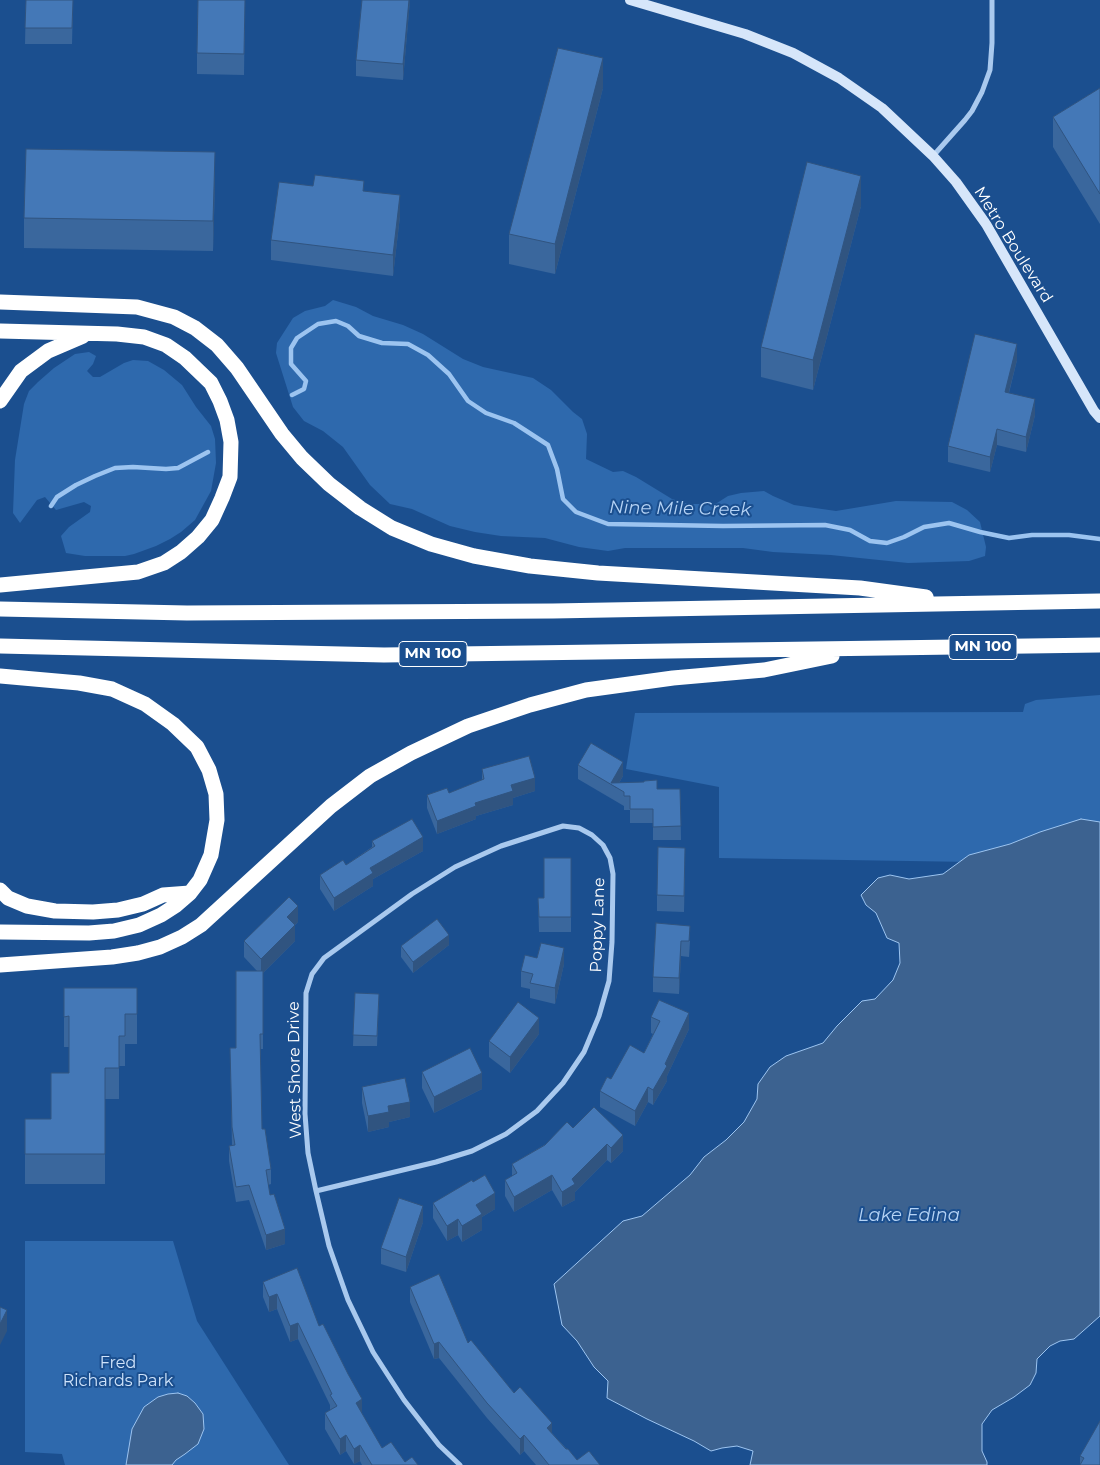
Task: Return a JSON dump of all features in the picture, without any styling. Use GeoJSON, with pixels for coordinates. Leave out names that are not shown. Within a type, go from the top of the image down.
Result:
{"type":"FeatureCollection","features":[{"type":"Feature","properties":{"kind":"highway"},"geometry":{"type":"LineString","coordinates":[[0,302],[137,307],[174,317],[194,328],[216,345],[237,368],[282,434],[302,458],[328,484],[360,508],[392,528],[431,544],[474,556],[530,566],[598,574],[860,588],[977,603]]}},
{"type":"Feature","properties":{"kind":"highway"},"geometry":{"type":"LineString","coordinates":[[0,331],[117,334],[144,338],[166,345],[185,358],[211,384],[220,400],[227,420],[231,442],[230,477],[212,520],[198,537],[181,552],[164,563],[138,572],[0,585]]}},
{"type":"Feature","properties":{"kind":"highway"},"geometry":{"type":"LineString","coordinates":[[0,402],[21,371],[48,351],[89,333]]}},
{"type":"Feature","properties":{"kind":"highway"},"geometry":{"type":"LineString","coordinates":[[0,609],[187,613],[357,613],[1100,601]]}},
{"type":"Feature","properties":{"kind":"highway","name":"MN 100"},"geometry":{"type":"LineString","coordinates":[[0,646],[384,654],[1100,645]]}},
{"type":"Feature","properties":{"kind":"highway"},"geometry":{"type":"LineString","coordinates":[[0,965],[112,957],[160,948],[182,937],[201,925],[331,806],[370,776],[411,753],[468,726],[530,705],[586,690],[673,678],[764,670],[866,648]]}},
{"type":"Feature","properties":{"kind":"highway"},"geometry":{"type":"LineString","coordinates":[[0,676],[79,683],[112,689],[145,704],[173,724],[197,747],[209,770],[216,794],[217,820],[211,855],[200,880],[190,894],[161,915],[139,925],[114,931],[89,933],[0,932]]}},
{"type":"Feature","properties":{"kind":"highway"},"geometry":{"type":"LineString","coordinates":[[0,890],[8,898],[28,906],[55,910],[93,912],[118,910],[143,904],[163,896],[190,894]]}},
{"type":"Feature","properties":{"kind":"street","name":"Metro Boulevard"},"geometry":{"type":"LineString","coordinates":[[630,0],[745,34],[793,53],[839,78],[882,108],[933,156],[956,182],[986,224],[1094,411],[1100,418]]}},
{"type":"Feature","properties":{"kind":"street"},"geometry":{"type":"LineString","coordinates":[[933,156],[965,120],[982,92],[990,70],[992,0]]}},
{"type":"Feature","properties":{"kind":"street","name":"Poppy Lane"},"geometry":{"type":"LineString","coordinates":[[316,1191],[472,1152],[506,1134],[537,1111],[562,1083],[584,1052],[599,1016],[609,981],[612,942],[612,874],[610,858],[603,845],[592,835],[579,828],[563,826],[548,830]]}},
{"type":"Feature","properties":{"kind":"street","name":"West Shore Drive"},"geometry":{"type":"LineString","coordinates":[[460,1465],[439,1445],[404,1400],[373,1352],[348,1300],[329,1246],[308,1153],[305,1114],[306,993],[312,974],[324,958],[412,894],[455,867],[501,846],[548,830]]}},
{"type":"Feature","properties":{"kind":"green space"},"geometry":{"type":"Polygon","coordinates":[[[333,300],[356,307],[373,316],[403,325],[423,334],[463,359],[483,367],[533,378],[551,390],[582,419],[587,434],[586,459],[613,472],[623,471],[636,477],[672,499],[689,504],[706,504],[717,503],[728,496],[741,493],[764,491],[794,505],[836,511],[896,501],[952,502],[967,510],[980,522],[986,547],[985,556],[969,561],[908,563],[743,548],[625,548],[608,551],[579,547],[545,538],[501,536],[475,532],[450,526],[412,509],[390,504],[370,485],[343,447],[323,431],[304,421],[293,407],[276,353],[277,343],[293,318],[305,311],[325,306],[333,300]]]}},
{"type":"Feature","properties":{"kind":"green space"},"geometry":{"type":"Polygon","coordinates":[[[89,352],[96,356],[93,364],[87,371],[93,377],[100,377],[133,360],[148,361],[164,370],[182,385],[211,426],[215,439],[216,463],[211,491],[195,520],[170,539],[156,546],[125,556],[85,556],[66,553],[61,536],[69,527],[90,512],[91,506],[84,502],[56,510],[45,497],[37,500],[20,523],[13,513],[15,460],[24,404],[29,391],[54,368],[75,354],[89,352]]]}},
{"type":"Feature","properties":{"kind":"green space"},"geometry":{"type":"Polygon","coordinates":[[[1100,695],[1100,864],[719,858],[719,787],[626,769],[635,713],[1023,712],[1025,704],[1036,700],[1100,695]]]}},
{"type":"Feature","properties":{"kind":"green space","name":"Fred Richards Park"},"geometry":{"type":"Polygon","coordinates":[[[25,1241],[173,1241],[197,1321],[289,1465],[65,1465],[62,1454],[25,1452],[25,1241]]]}},
{"type":"Feature","properties":{"kind":"water","name":"Lake Edina"},"geometry":{"type":"Polygon","coordinates":[[[1081,819],[1100,822],[1100,1316],[1074,1339],[1060,1341],[1050,1346],[1037,1359],[1036,1373],[1030,1385],[992,1410],[982,1424],[982,1451],[987,1465],[750,1465],[753,1451],[737,1446],[711,1451],[607,1398],[608,1381],[594,1367],[577,1341],[562,1325],[554,1284],[623,1221],[642,1216],[690,1175],[704,1157],[726,1140],[744,1122],[757,1099],[758,1084],[770,1067],[786,1056],[823,1043],[862,1001],[875,999],[893,980],[900,963],[899,943],[887,938],[876,913],[866,905],[861,895],[878,878],[890,875],[909,879],[943,874],[969,855],[1010,844],[1081,819]]]}},
{"type":"Feature","properties":{"kind":"water"},"geometry":{"type":"Polygon","coordinates":[[[178,1393],[187,1396],[203,1414],[204,1429],[198,1444],[172,1465],[126,1465],[132,1429],[144,1407],[158,1397],[178,1393]]]}},
{"type":"Feature","properties":{"kind":"building"},"geometry":{"type":"Polygon","coordinates":[[[26,0],[73,0],[72,28],[25,28],[26,0]]]}},
{"type":"Feature","properties":{"kind":"building"},"geometry":{"type":"Polygon","coordinates":[[[198,0],[245,0],[244,54],[197,53],[198,0]]]}},
{"type":"Feature","properties":{"kind":"building"},"geometry":{"type":"Polygon","coordinates":[[[362,0],[409,0],[403,64],[356,60],[362,0]]]}},
{"type":"Feature","properties":{"kind":"building"},"geometry":{"type":"Polygon","coordinates":[[[558,48],[603,58],[555,244],[509,234],[558,48]]]}},
{"type":"Feature","properties":{"kind":"building"},"geometry":{"type":"Polygon","coordinates":[[[1100,88],[1100,194],[1053,117],[1100,88]]]}},
{"type":"Feature","properties":{"kind":"building"},"geometry":{"type":"Polygon","coordinates":[[[26,149],[215,152],[213,221],[24,218],[26,149]]]}},
{"type":"Feature","properties":{"kind":"building"},"geometry":{"type":"Polygon","coordinates":[[[807,162],[861,176],[813,360],[761,347],[807,162]]]}},
{"type":"Feature","properties":{"kind":"building"},"geometry":{"type":"Polygon","coordinates":[[[315,175],[364,181],[363,191],[400,195],[393,255],[271,240],[279,182],[313,186],[315,175]]]}},
{"type":"Feature","properties":{"kind":"building"},"geometry":{"type":"Polygon","coordinates":[[[975,334],[1017,344],[1005,392],[1035,399],[1026,437],[997,429],[990,457],[948,446],[975,334]]]}},
{"type":"Feature","properties":{"kind":"building"},"geometry":{"type":"Polygon","coordinates":[[[591,743],[623,762],[611,783],[657,780],[657,789],[680,789],[681,826],[653,827],[653,809],[630,809],[630,796],[624,796],[624,792],[578,765],[591,743]]]}},
{"type":"Feature","properties":{"kind":"building"},"geometry":{"type":"Polygon","coordinates":[[[529,756],[535,778],[511,785],[513,791],[475,803],[476,806],[437,821],[427,795],[447,788],[449,793],[484,779],[482,769],[529,756]]]}},
{"type":"Feature","properties":{"kind":"building"},"geometry":{"type":"Polygon","coordinates":[[[412,819],[423,837],[370,868],[373,873],[334,898],[320,875],[343,860],[346,865],[375,846],[372,841],[412,819]]]}},
{"type":"Feature","properties":{"kind":"building"},"geometry":{"type":"Polygon","coordinates":[[[658,847],[685,848],[684,896],[657,895],[658,847]]]}},
{"type":"Feature","properties":{"kind":"building"},"geometry":{"type":"Polygon","coordinates":[[[544,858],[571,858],[571,917],[539,917],[538,898],[544,898],[544,858]]]}},
{"type":"Feature","properties":{"kind":"building"},"geometry":{"type":"Polygon","coordinates":[[[289,897],[298,906],[287,917],[295,925],[261,959],[244,941],[289,897]]]}},
{"type":"Feature","properties":{"kind":"building"},"geometry":{"type":"Polygon","coordinates":[[[437,919],[449,935],[413,962],[401,946],[437,919]]]}},
{"type":"Feature","properties":{"kind":"building"},"geometry":{"type":"Polygon","coordinates":[[[656,923],[690,926],[689,941],[681,941],[679,978],[653,977],[656,923]]]}},
{"type":"Feature","properties":{"kind":"building"},"geometry":{"type":"Polygon","coordinates":[[[541,943],[564,948],[555,988],[530,983],[533,974],[521,971],[525,955],[537,958],[541,943]]]}},
{"type":"Feature","properties":{"kind":"building"},"geometry":{"type":"Polygon","coordinates":[[[236,971],[263,971],[263,1034],[260,1034],[262,1129],[265,1129],[271,1169],[266,1170],[270,1195],[274,1194],[285,1229],[266,1235],[249,1185],[236,1187],[229,1146],[235,1145],[232,1127],[230,1048],[236,1048],[236,971]]]}},
{"type":"Feature","properties":{"kind":"building"},"geometry":{"type":"Polygon","coordinates":[[[64,988],[137,988],[137,1014],[125,1014],[125,1036],[119,1036],[119,1068],[105,1068],[105,1154],[25,1154],[25,1119],[51,1119],[51,1073],[69,1073],[69,1016],[64,1017],[64,988]]]}},
{"type":"Feature","properties":{"kind":"building"},"geometry":{"type":"Polygon","coordinates":[[[355,993],[379,994],[377,1036],[353,1035],[355,993]]]}},
{"type":"Feature","properties":{"kind":"building"},"geometry":{"type":"Polygon","coordinates":[[[659,1000],[689,1013],[665,1064],[667,1066],[653,1090],[648,1087],[635,1111],[600,1091],[607,1077],[611,1079],[630,1045],[644,1053],[660,1021],[651,1017],[659,1000]]]}},
{"type":"Feature","properties":{"kind":"building"},"geometry":{"type":"Polygon","coordinates":[[[518,1002],[539,1018],[510,1057],[489,1041],[518,1002]]]}},
{"type":"Feature","properties":{"kind":"building"},"geometry":{"type":"Polygon","coordinates":[[[470,1048],[482,1073],[434,1097],[422,1072],[470,1048]]]}},
{"type":"Feature","properties":{"kind":"building"},"geometry":{"type":"Polygon","coordinates":[[[405,1078],[410,1102],[388,1106],[389,1112],[368,1116],[362,1087],[405,1078]]]}},
{"type":"Feature","properties":{"kind":"building"},"geometry":{"type":"Polygon","coordinates":[[[594,1107],[623,1135],[611,1148],[607,1144],[572,1179],[575,1184],[562,1192],[552,1175],[514,1197],[505,1180],[517,1173],[512,1164],[545,1145],[567,1122],[573,1128],[594,1107]]]}},
{"type":"Feature","properties":{"kind":"building"},"geometry":{"type":"Polygon","coordinates":[[[485,1175],[495,1193],[476,1205],[482,1214],[462,1226],[458,1219],[447,1226],[433,1203],[472,1180],[473,1182],[485,1175]]]}},
{"type":"Feature","properties":{"kind":"building"},"geometry":{"type":"Polygon","coordinates":[[[399,1198],[423,1206],[406,1257],[381,1248],[399,1198]]]}},
{"type":"Feature","properties":{"kind":"building"},"geometry":{"type":"Polygon","coordinates":[[[297,1268],[319,1326],[323,1324],[362,1399],[356,1403],[382,1448],[391,1442],[405,1462],[412,1457],[418,1465],[372,1465],[360,1445],[354,1449],[346,1435],[340,1439],[325,1413],[337,1406],[330,1395],[332,1394],[298,1323],[290,1326],[277,1294],[269,1297],[263,1282],[297,1268]]]}},
{"type":"Feature","properties":{"kind":"building"},"geometry":{"type":"Polygon","coordinates":[[[439,1274],[468,1343],[471,1340],[514,1393],[520,1387],[552,1423],[547,1428],[577,1460],[589,1451],[600,1465],[549,1465],[524,1435],[520,1439],[487,1403],[439,1342],[434,1344],[410,1287],[439,1274]]]}},
{"type":"Feature","properties":{"kind":"building"},"geometry":{"type":"Polygon","coordinates":[[[0,1307],[7,1310],[0,1324],[0,1307]]]}},
{"type":"Feature","properties":{"kind":"building"},"geometry":{"type":"Polygon","coordinates":[[[1100,1421],[1100,1465],[1080,1465],[1084,1458],[1080,1456],[1100,1421]]]}},
{"type":"Feature","properties":{"kind":"waterway","name":"Nine Mile Creek"},"geometry":{"type":"LineString","coordinates":[[292,395],[304,389],[306,381],[291,364],[291,348],[297,338],[318,324],[336,321],[348,326],[359,336],[382,343],[408,344],[428,355],[449,374],[468,401],[486,413],[514,423],[548,445],[557,469],[563,499],[576,512],[608,524],[825,525],[850,530],[870,541],[887,543],[924,527],[949,523],[1009,538],[1032,535],[1069,535],[1100,539]]}},
{"type":"Feature","properties":{"kind":"waterway","name":"Nine Mile Creek"},"geometry":{"type":"LineString","coordinates":[[51,506],[57,497],[76,485],[115,468],[178,468],[208,452]]}}]}
